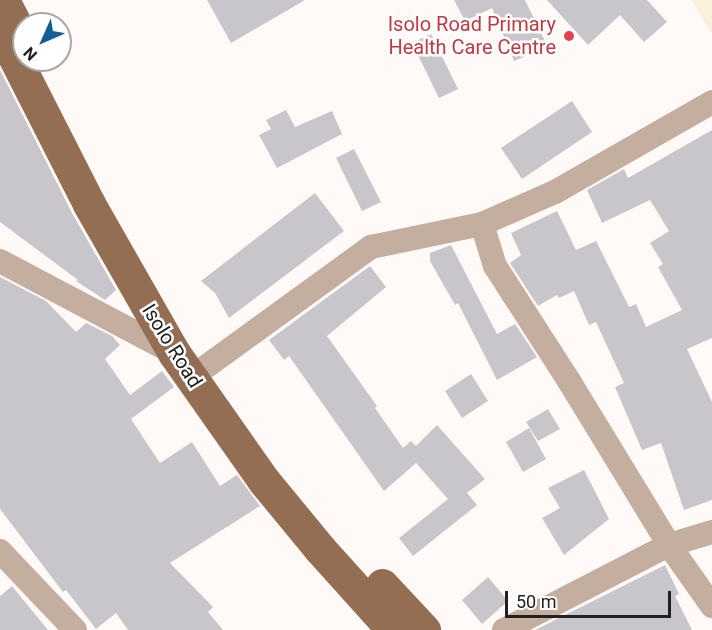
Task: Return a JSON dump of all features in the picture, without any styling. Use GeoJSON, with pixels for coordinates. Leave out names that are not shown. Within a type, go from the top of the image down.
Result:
{"type":"FeatureCollection","features":[{"type":"Feature","properties":{"kind":"main road"},"geometry":{"type":"LineString","coordinates":[[3,0],[12,17]]}},
{"type":"Feature","properties":{"kind":"main road","name":"Isolo Road"},"geometry":{"type":"LineString","coordinates":[[0,29],[84,195],[174,353],[264,481],[320,549],[393,630]]}},
{"type":"Feature","properties":{"kind":"main road","name":"Isolo Road"},"geometry":{"type":"LineString","coordinates":[[40,72],[76,143],[145,267],[207,366],[310,506],[424,630]]}},
{"type":"Feature","properties":{"kind":"street"},"geometry":{"type":"LineString","coordinates":[[207,366],[371,247],[482,224],[555,192],[708,110]]}},
{"type":"Feature","properties":{"kind":"street"},"geometry":{"type":"LineString","coordinates":[[482,224],[495,266],[569,381],[669,545],[712,606]]}},
{"type":"Feature","properties":{"kind":"street"},"geometry":{"type":"LineString","coordinates":[[0,261],[16,267],[174,353]]}},
{"type":"Feature","properties":{"kind":"street"},"geometry":{"type":"LineString","coordinates":[[504,630],[669,545],[712,532]]}},
{"type":"Feature","properties":{"kind":"street"},"geometry":{"type":"LineString","coordinates":[[0,551],[75,630]]}},
{"type":"Feature","properties":{"kind":"shaded area"},"geometry":{"type":"Polygon","coordinates":[[[691,0],[712,0],[712,34],[691,0]]]}},
{"type":"Feature","properties":{"kind":"building"},"geometry":{"type":"Polygon","coordinates":[[[207,0],[305,0],[231,43],[207,0]]]}},
{"type":"Feature","properties":{"kind":"building"},"geometry":{"type":"Polygon","coordinates":[[[454,0],[525,0],[548,47],[514,61],[492,8],[465,21],[454,0]]]}},
{"type":"Feature","properties":{"kind":"building"},"geometry":{"type":"Polygon","coordinates":[[[547,0],[647,0],[667,22],[644,42],[620,15],[588,45],[547,0]]]}},
{"type":"Feature","properties":{"kind":"building"},"geometry":{"type":"Polygon","coordinates":[[[431,34],[458,89],[439,98],[412,43],[431,34]]]}},
{"type":"Feature","properties":{"kind":"building"},"geometry":{"type":"Polygon","coordinates":[[[0,70],[72,213],[116,290],[105,300],[76,281],[78,280],[0,222],[0,70]]]}},
{"type":"Feature","properties":{"kind":"building"},"geometry":{"type":"Polygon","coordinates":[[[572,101],[592,132],[522,179],[501,148],[572,101]]]}},
{"type":"Feature","properties":{"kind":"building"},"geometry":{"type":"Polygon","coordinates":[[[286,110],[295,127],[332,111],[342,134],[277,168],[259,135],[271,129],[266,120],[286,110]]]}},
{"type":"Feature","properties":{"kind":"building"},"geometry":{"type":"Polygon","coordinates":[[[712,130],[712,338],[687,349],[712,402],[712,500],[684,510],[661,443],[642,450],[615,387],[624,383],[596,322],[589,325],[574,291],[559,298],[557,295],[538,306],[510,263],[521,255],[511,233],[557,211],[576,250],[596,241],[629,307],[636,304],[646,327],[682,310],[658,267],[663,264],[650,243],[669,231],[650,200],[602,223],[587,190],[624,169],[628,178],[712,130]]]}},
{"type":"Feature","properties":{"kind":"building"},"geometry":{"type":"Polygon","coordinates":[[[354,149],[381,202],[362,211],[336,158],[354,149]]]}},
{"type":"Feature","properties":{"kind":"building"},"geometry":{"type":"Polygon","coordinates":[[[315,193],[344,231],[229,318],[215,293],[201,281],[315,193]]]}},
{"type":"Feature","properties":{"kind":"building"},"geometry":{"type":"Polygon","coordinates":[[[451,245],[497,334],[515,324],[537,357],[497,380],[458,303],[455,305],[430,261],[430,253],[451,245]]]}},
{"type":"Feature","properties":{"kind":"building"},"geometry":{"type":"Polygon","coordinates":[[[370,266],[386,287],[327,336],[377,406],[375,408],[403,448],[411,441],[416,446],[437,425],[485,479],[467,493],[477,505],[413,556],[399,538],[448,499],[416,463],[384,491],[289,356],[284,360],[269,340],[370,266]]]}},
{"type":"Feature","properties":{"kind":"building"},"geometry":{"type":"Polygon","coordinates":[[[0,277],[46,301],[76,332],[86,323],[112,336],[120,345],[105,359],[130,395],[162,371],[174,387],[131,419],[160,463],[192,442],[220,486],[237,475],[260,506],[170,563],[213,607],[208,612],[223,630],[128,630],[116,613],[96,629],[66,590],[63,592],[0,509],[0,277]]]}},
{"type":"Feature","properties":{"kind":"building"},"geometry":{"type":"Polygon","coordinates":[[[471,374],[488,401],[462,418],[445,391],[471,374]]]}},
{"type":"Feature","properties":{"kind":"building"},"geometry":{"type":"Polygon","coordinates":[[[548,409],[560,429],[538,441],[526,422],[548,409]]]}},
{"type":"Feature","properties":{"kind":"building"},"geometry":{"type":"Polygon","coordinates":[[[529,428],[546,459],[523,472],[506,442],[529,428]]]}},
{"type":"Feature","properties":{"kind":"building"},"geometry":{"type":"Polygon","coordinates":[[[584,470],[609,519],[564,555],[542,518],[560,508],[548,488],[584,470]]]}},
{"type":"Feature","properties":{"kind":"building"},"geometry":{"type":"Polygon","coordinates":[[[665,565],[679,594],[675,596],[692,630],[535,630],[665,565]]]}},
{"type":"Feature","properties":{"kind":"building"},"geometry":{"type":"Polygon","coordinates":[[[488,577],[508,601],[482,624],[462,600],[488,577]]]}},
{"type":"Feature","properties":{"kind":"building"},"geometry":{"type":"Polygon","coordinates":[[[12,586],[48,630],[0,630],[0,596],[12,586]]]}},
{"type":"Feature","properties":{"kind":"place","name":"Isolo Road Primary Health Care Centre"},"geometry":{"type":"Point","coordinates":[569,36]}}]}
